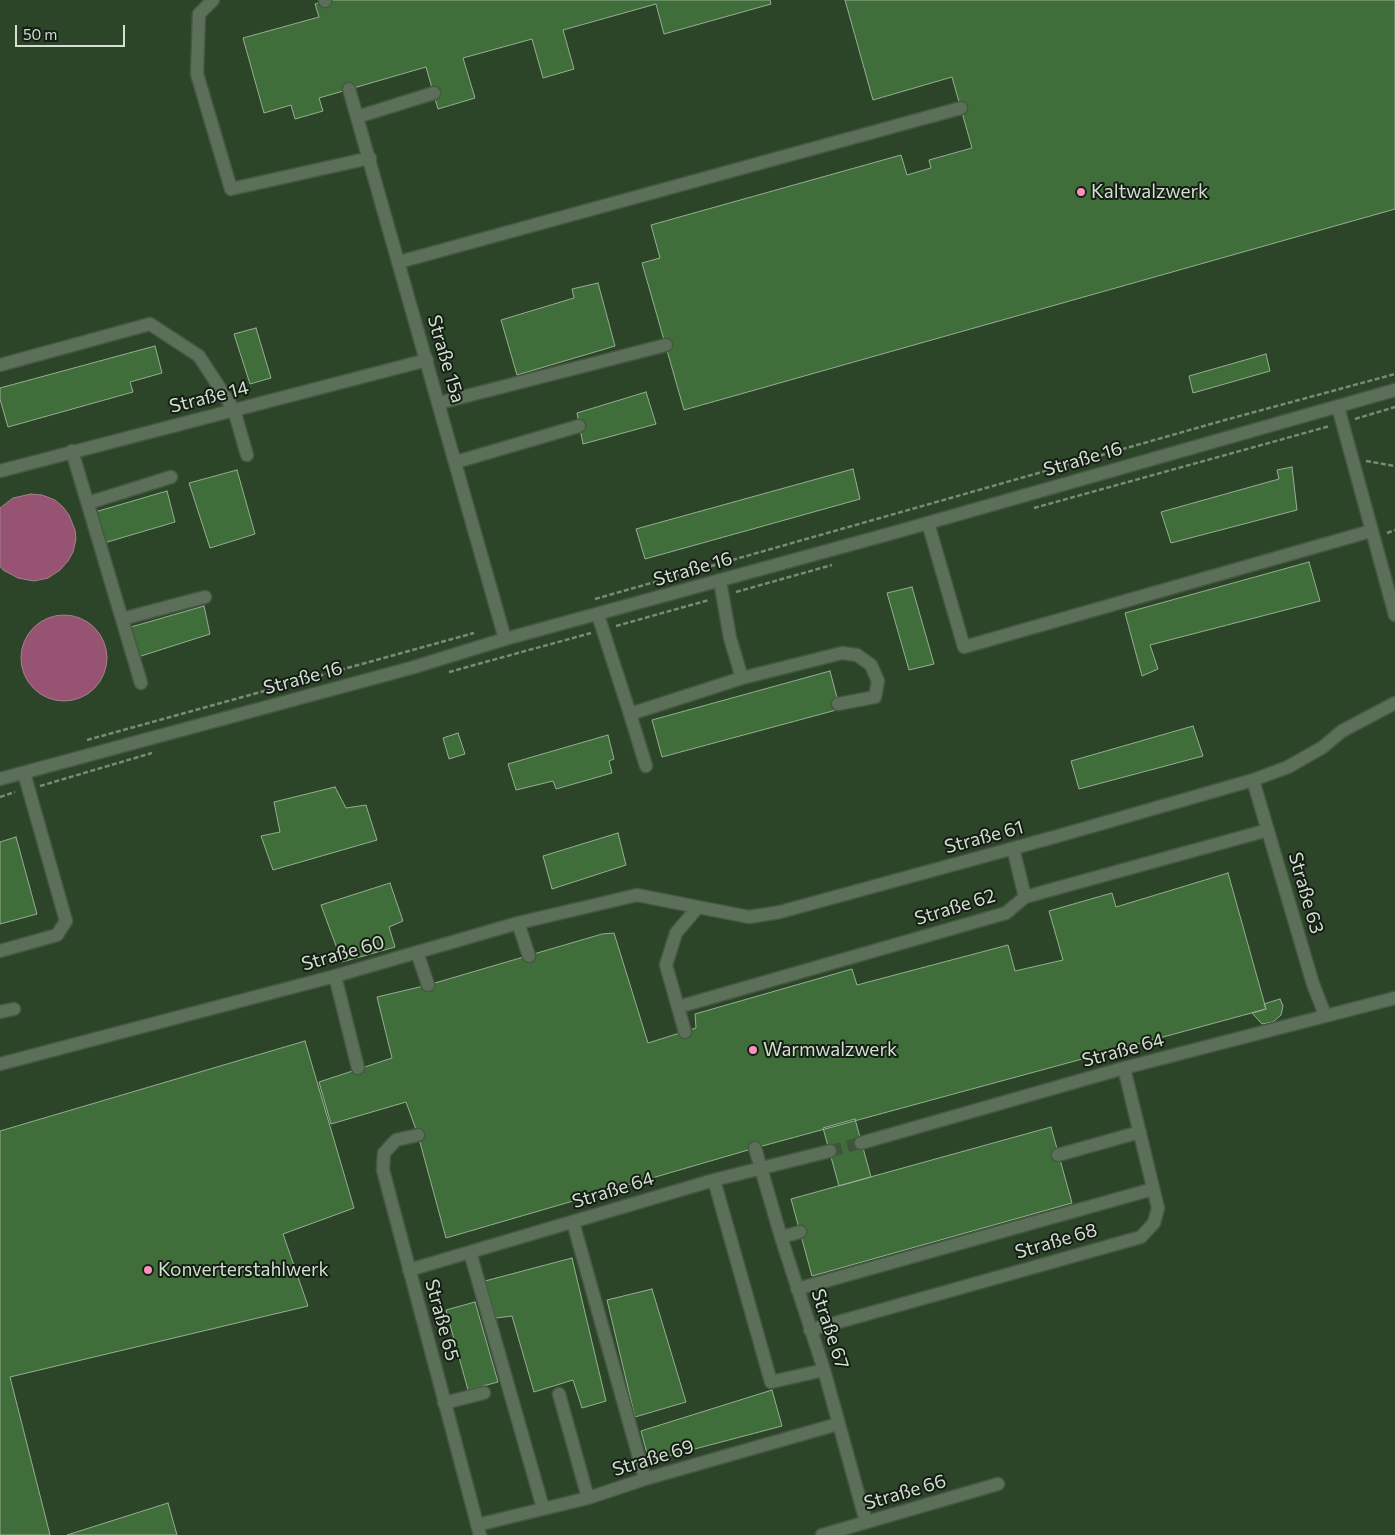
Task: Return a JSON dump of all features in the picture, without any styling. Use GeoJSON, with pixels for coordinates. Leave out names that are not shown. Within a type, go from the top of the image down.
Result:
{"type":"FeatureCollection","features":[{"type":"Feature","properties":{"kind":"street"},"geometry":{"type":"LineString","coordinates":[[213,0],[199,14],[197,74],[231,189],[370,158]]}},
{"type":"Feature","properties":{"kind":"street","name":"Straße 15a"},"geometry":{"type":"LineString","coordinates":[[349,89],[505,639]]}},
{"type":"Feature","properties":{"kind":"street"},"geometry":{"type":"LineString","coordinates":[[357,117],[434,93]]}},
{"type":"Feature","properties":{"kind":"street"},"geometry":{"type":"LineString","coordinates":[[399,262],[961,108]]}},
{"type":"Feature","properties":{"kind":"street"},"geometry":{"type":"LineString","coordinates":[[0,365],[150,324],[199,356],[234,410],[247,455]]}},
{"type":"Feature","properties":{"kind":"street"},"geometry":{"type":"LineString","coordinates":[[439,403],[666,345]]}},
{"type":"Feature","properties":{"kind":"street","name":"Straße 14"},"geometry":{"type":"LineString","coordinates":[[0,471],[427,360]]}},
{"type":"Feature","properties":{"kind":"street","name":"Straße 16"},"geometry":{"type":"LineString","coordinates":[[0,779],[411,668],[505,639],[928,523],[1395,390]]}},
{"type":"Feature","properties":{"kind":"street"},"geometry":{"type":"LineString","coordinates":[[1338,407],[1395,615]]}},
{"type":"Feature","properties":{"kind":"street"},"geometry":{"type":"LineString","coordinates":[[456,462],[579,426]]}},
{"type":"Feature","properties":{"kind":"street"},"geometry":{"type":"LineString","coordinates":[[72,451],[141,683]]}},
{"type":"Feature","properties":{"kind":"street"},"geometry":{"type":"LineString","coordinates":[[88,503],[171,477]]}},
{"type":"Feature","properties":{"kind":"street"},"geometry":{"type":"LineString","coordinates":[[928,523],[964,647],[1372,531]]}},
{"type":"Feature","properties":{"kind":"street"},"geometry":{"type":"LineString","coordinates":[[720,581],[730,638],[742,678]]}},
{"type":"Feature","properties":{"kind":"street"},"geometry":{"type":"LineString","coordinates":[[122,619],[205,597]]}},
{"type":"Feature","properties":{"kind":"street"},"geometry":{"type":"LineString","coordinates":[[598,615],[646,766]]}},
{"type":"Feature","properties":{"kind":"street"},"geometry":{"type":"LineString","coordinates":[[630,714],[742,678],[842,653],[857,655],[871,665],[878,681],[874,697],[838,704]]}},
{"type":"Feature","properties":{"kind":"street","name":"Straße 61"},"geometry":{"type":"LineString","coordinates":[[698,907],[749,917],[780,912],[1254,780],[1288,767],[1323,747],[1342,732],[1395,703]]}},
{"type":"Feature","properties":{"kind":"street"},"geometry":{"type":"LineString","coordinates":[[0,951],[58,935],[66,921],[24,773]]}},
{"type":"Feature","properties":{"kind":"street","name":"Straße 63"},"geometry":{"type":"LineString","coordinates":[[1254,780],[1313,984],[1325,1015]]}},
{"type":"Feature","properties":{"kind":"street","name":"Straße 62"},"geometry":{"type":"LineString","coordinates":[[678,1007],[1006,913],[1025,897],[1268,830]]}},
{"type":"Feature","properties":{"kind":"street"},"geometry":{"type":"LineString","coordinates":[[1013,848],[1025,897]]}},
{"type":"Feature","properties":{"kind":"street","name":"Straße 60"},"geometry":{"type":"LineString","coordinates":[[0,1064],[335,976],[518,923],[638,895],[698,907]]}},
{"type":"Feature","properties":{"kind":"street"},"geometry":{"type":"LineString","coordinates":[[685,1032],[666,965],[676,933],[698,907]]}},
{"type":"Feature","properties":{"kind":"street"},"geometry":{"type":"LineString","coordinates":[[518,923],[529,956]]}},
{"type":"Feature","properties":{"kind":"street"},"geometry":{"type":"LineString","coordinates":[[417,952],[428,985]]}},
{"type":"Feature","properties":{"kind":"street"},"geometry":{"type":"LineString","coordinates":[[335,976],[358,1068]]}},
{"type":"Feature","properties":{"kind":"street","name":"Straße 64"},"geometry":{"type":"LineString","coordinates":[[861,1143],[1124,1068],[1395,998]]}},
{"type":"Feature","properties":{"kind":"street"},"geometry":{"type":"LineString","coordinates":[[0,1012],[14,1009]]}},
{"type":"Feature","properties":{"kind":"street","name":"Straße 68"},"geometry":{"type":"LineString","coordinates":[[810,1330],[1141,1237],[1154,1223],[1158,1208],[1124,1068]]}},
{"type":"Feature","properties":{"kind":"street"},"geometry":{"type":"LineString","coordinates":[[1058,1154],[1140,1132]]}},
{"type":"Feature","properties":{"kind":"street","name":"Straße 65"},"geometry":{"type":"LineString","coordinates":[[418,1135],[396,1140],[384,1153],[382,1170],[479,1530]]}},
{"type":"Feature","properties":{"kind":"street","name":"Straße 67"},"geometry":{"type":"LineString","coordinates":[[756,1148],[780,1237],[824,1370],[866,1522]]}},
{"type":"Feature","properties":{"kind":"street","name":"Straße 64"},"geometry":{"type":"LineString","coordinates":[[409,1270],[714,1180],[830,1151]]}},
{"type":"Feature","properties":{"kind":"street"},"geometry":{"type":"LineString","coordinates":[[714,1180],[771,1382],[824,1370]]}},
{"type":"Feature","properties":{"kind":"street"},"geometry":{"type":"LineString","coordinates":[[798,1289],[1153,1189]]}},
{"type":"Feature","properties":{"kind":"street"},"geometry":{"type":"LineString","coordinates":[[573,1222],[645,1479]]}},
{"type":"Feature","properties":{"kind":"street"},"geometry":{"type":"LineString","coordinates":[[780,1237],[800,1232]]}},
{"type":"Feature","properties":{"kind":"street"},"geometry":{"type":"LineString","coordinates":[[470,1252],[543,1508]]}},
{"type":"Feature","properties":{"kind":"street"},"geometry":{"type":"LineString","coordinates":[[444,1403],[484,1392]]}},
{"type":"Feature","properties":{"kind":"street"},"geometry":{"type":"LineString","coordinates":[[559,1394],[588,1498]]}},
{"type":"Feature","properties":{"kind":"street","name":"Straße 69"},"geometry":{"type":"LineString","coordinates":[[479,1530],[543,1508],[588,1498],[645,1479],[838,1424]]}},
{"type":"Feature","properties":{"kind":"street","name":"Straße 66"},"geometry":{"type":"LineString","coordinates":[[822,1535],[998,1484]]}},
{"type":"Feature","properties":{"kind":"path"},"geometry":{"type":"LineString","coordinates":[[588,601],[1225,420],[1395,374]]}},
{"type":"Feature","properties":{"kind":"path"},"geometry":{"type":"LineString","coordinates":[[1028,510],[1395,407]]}},
{"type":"Feature","properties":{"kind":"path"},"geometry":{"type":"LineString","coordinates":[[1352,459],[1395,466]]}},
{"type":"Feature","properties":{"kind":"path"},"geometry":{"type":"LineString","coordinates":[[442,674],[837,564]]}},
{"type":"Feature","properties":{"kind":"path"},"geometry":{"type":"LineString","coordinates":[[85,740],[501,625]]}},
{"type":"Feature","properties":{"kind":"path"},"geometry":{"type":"LineString","coordinates":[[0,797],[156,752]]}},
{"type":"Feature","properties":{"kind":"shaded area"},"geometry":{"type":"Polygon","coordinates":[[[0,0],[1395,0],[1395,1535],[0,1535],[0,0]]]}},
{"type":"Feature","properties":{"kind":"shaded area"},"geometry":{"type":"Polygon","coordinates":[[[31,494],[42,495],[55,500],[63,507],[69,515],[75,530],[76,539],[73,552],[60,570],[48,578],[34,581],[18,578],[3,570],[0,566],[0,508],[13,498],[31,494]]]}},
{"type":"Feature","properties":{"kind":"shaded area"},"geometry":{"type":"Polygon","coordinates":[[[64,615],[80,618],[88,622],[100,634],[104,642],[107,658],[104,674],[100,682],[88,694],[80,698],[64,701],[48,698],[40,694],[28,682],[24,674],[21,658],[24,642],[28,634],[40,622],[48,618],[64,615]]]}},
{"type":"Feature","properties":{"kind":"building"},"geometry":{"type":"Polygon","coordinates":[[[329,0],[770,0],[771,4],[664,34],[656,4],[563,30],[574,69],[543,78],[532,39],[463,58],[475,98],[438,109],[426,67],[319,98],[323,111],[295,119],[291,105],[264,113],[243,38],[319,17],[315,4],[329,0]]]}},
{"type":"Feature","properties":{"kind":"building","name":"Kaltwalzwerk"},"geometry":{"type":"Polygon","coordinates":[[[845,0],[1395,0],[1395,209],[684,410],[642,263],[660,258],[651,225],[901,155],[907,175],[931,168],[929,160],[972,148],[952,77],[873,100],[845,0]]]}},
{"type":"Feature","properties":{"kind":"building"},"geometry":{"type":"Polygon","coordinates":[[[598,283],[615,346],[517,375],[501,320],[574,298],[572,289],[598,283]]]}},
{"type":"Feature","properties":{"kind":"building"},"geometry":{"type":"Polygon","coordinates":[[[256,328],[271,378],[250,384],[234,334],[256,328]]]}},
{"type":"Feature","properties":{"kind":"building"},"geometry":{"type":"Polygon","coordinates":[[[155,346],[162,373],[130,382],[133,392],[8,427],[0,399],[0,388],[155,346]]]}},
{"type":"Feature","properties":{"kind":"building"},"geometry":{"type":"Polygon","coordinates":[[[1266,354],[1270,371],[1193,393],[1189,376],[1266,354]]]}},
{"type":"Feature","properties":{"kind":"building"},"geometry":{"type":"Polygon","coordinates":[[[646,392],[656,424],[583,444],[577,413],[646,392]]]}},
{"type":"Feature","properties":{"kind":"building"},"geometry":{"type":"Polygon","coordinates":[[[1292,467],[1297,510],[1171,543],[1161,512],[1279,479],[1277,470],[1292,467]]]}},
{"type":"Feature","properties":{"kind":"building"},"geometry":{"type":"Polygon","coordinates":[[[853,469],[860,499],[645,559],[636,529],[853,469]]]}},
{"type":"Feature","properties":{"kind":"building"},"geometry":{"type":"Polygon","coordinates":[[[237,470],[255,534],[210,548],[189,483],[237,470]]]}},
{"type":"Feature","properties":{"kind":"building"},"geometry":{"type":"Polygon","coordinates":[[[167,491],[175,522],[104,543],[95,512],[167,491]]]}},
{"type":"Feature","properties":{"kind":"building"},"geometry":{"type":"Polygon","coordinates":[[[1309,562],[1320,601],[1150,645],[1158,669],[1142,676],[1125,613],[1309,562]]]}},
{"type":"Feature","properties":{"kind":"building"},"geometry":{"type":"Polygon","coordinates":[[[912,587],[934,664],[909,670],[887,593],[912,587]]]}},
{"type":"Feature","properties":{"kind":"building"},"geometry":{"type":"Polygon","coordinates":[[[204,606],[210,634],[138,657],[131,627],[204,606]]]}},
{"type":"Feature","properties":{"kind":"building"},"geometry":{"type":"Polygon","coordinates":[[[830,671],[840,709],[662,757],[652,720],[830,671]]]}},
{"type":"Feature","properties":{"kind":"building"},"geometry":{"type":"Polygon","coordinates":[[[1193,726],[1203,756],[1079,789],[1071,761],[1193,726]]]}},
{"type":"Feature","properties":{"kind":"building"},"geometry":{"type":"Polygon","coordinates":[[[458,733],[465,754],[449,759],[443,738],[458,733]]]}},
{"type":"Feature","properties":{"kind":"building"},"geometry":{"type":"Polygon","coordinates":[[[608,735],[614,759],[609,761],[612,773],[556,789],[553,781],[516,790],[508,764],[608,735]]]}},
{"type":"Feature","properties":{"kind":"building"},"geometry":{"type":"Polygon","coordinates":[[[335,787],[346,808],[366,805],[377,840],[273,870],[261,836],[280,832],[274,802],[335,787]]]}},
{"type":"Feature","properties":{"kind":"building"},"geometry":{"type":"Polygon","coordinates":[[[618,833],[626,865],[552,889],[543,856],[618,833]]]}},
{"type":"Feature","properties":{"kind":"building"},"geometry":{"type":"Polygon","coordinates":[[[16,837],[37,914],[0,924],[0,842],[16,837]]]}},
{"type":"Feature","properties":{"kind":"building","name":"Warmwalzwerk"},"geometry":{"type":"Polygon","coordinates":[[[1228,873],[1266,1009],[755,1148],[446,1238],[418,1135],[406,1102],[331,1124],[319,1082],[392,1058],[377,997],[428,985],[602,934],[614,933],[648,1043],[696,1028],[695,1014],[852,969],[857,985],[1008,945],[1015,971],[1063,960],[1049,911],[1112,893],[1116,907],[1228,873]]]}},
{"type":"Feature","properties":{"kind":"building"},"geometry":{"type":"Polygon","coordinates":[[[390,883],[403,921],[389,927],[395,947],[342,962],[321,905],[390,883]]]}},
{"type":"Feature","properties":{"kind":"building"},"geometry":{"type":"Polygon","coordinates":[[[1280,999],[1283,1006],[1281,1015],[1273,1022],[1262,1024],[1252,1013],[1266,1009],[1264,1004],[1280,999]]]}},
{"type":"Feature","properties":{"kind":"building","name":"Konverterstahlwerk"},"geometry":{"type":"Polygon","coordinates":[[[305,1041],[354,1208],[283,1234],[308,1306],[10,1377],[50,1535],[0,1535],[0,1131],[305,1041]]]}},
{"type":"Feature","properties":{"kind":"building"},"geometry":{"type":"Polygon","coordinates":[[[855,1119],[871,1177],[839,1186],[823,1128],[855,1119]]]}},
{"type":"Feature","properties":{"kind":"building"},"geometry":{"type":"Polygon","coordinates":[[[1051,1127],[1072,1203],[812,1276],[791,1199],[1051,1127]]]}},
{"type":"Feature","properties":{"kind":"building"},"geometry":{"type":"Polygon","coordinates":[[[572,1258],[606,1401],[582,1408],[573,1380],[534,1392],[512,1316],[496,1318],[485,1281],[572,1258]]]}},
{"type":"Feature","properties":{"kind":"building"},"geometry":{"type":"Polygon","coordinates":[[[652,1289],[686,1402],[635,1417],[607,1300],[652,1289]]]}},
{"type":"Feature","properties":{"kind":"building"},"geometry":{"type":"Polygon","coordinates":[[[475,1302],[498,1382],[468,1390],[446,1310],[475,1302]]]}},
{"type":"Feature","properties":{"kind":"building"},"geometry":{"type":"Polygon","coordinates":[[[772,1390],[782,1426],[649,1461],[641,1431],[772,1390]]]}},
{"type":"Feature","properties":{"kind":"building"},"geometry":{"type":"Polygon","coordinates":[[[168,1503],[177,1535],[67,1535],[168,1503]]]}},
{"type":"Feature","properties":{"kind":"tunnel"},"geometry":{"type":"LineString","coordinates":[[830,1151],[861,1143]]}},
{"type":"Feature","properties":{"kind":"place","name":"Kaltwalzwerk"},"geometry":{"type":"Point","coordinates":[1081,192]}},
{"type":"Feature","properties":{"kind":"place","name":"Warmwalzwerk"},"geometry":{"type":"Point","coordinates":[753,1050]}},
{"type":"Feature","properties":{"kind":"place","name":"Konverterstahlwerk"},"geometry":{"type":"Point","coordinates":[148,1270]}}]}
